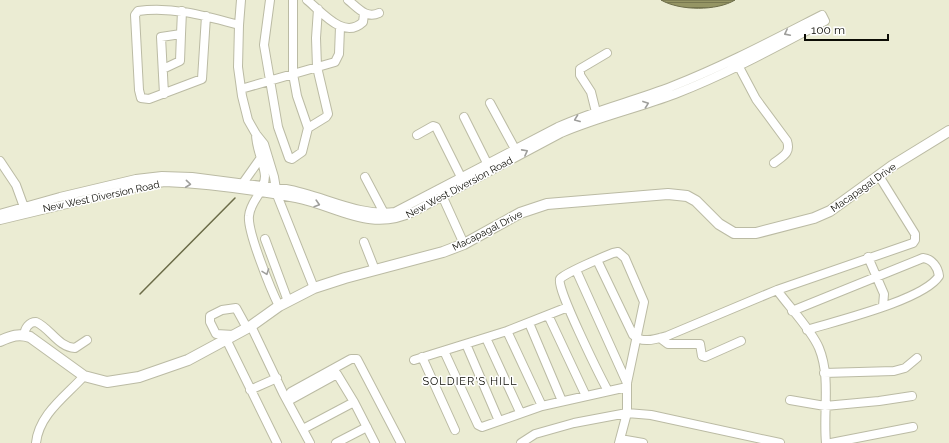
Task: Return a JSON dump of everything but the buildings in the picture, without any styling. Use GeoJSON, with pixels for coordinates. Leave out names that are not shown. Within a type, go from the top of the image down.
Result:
{"type":"FeatureCollection","features":[{"type":"Feature","properties":{"kind":"main road","name":"Macapagal Drive"},"geometry":{"type":"LineString","coordinates":[[24,335],[30,337],[84,376],[107,382],[139,377],[188,360],[249,327],[284,303],[314,288],[443,252],[464,244],[520,213],[548,204],[668,194],[687,196],[696,201],[719,224],[734,233],[756,234],[821,215],[878,176],[949,131]]}},
{"type":"Feature","properties":{"kind":"main road"},"geometry":{"type":"LineString","coordinates":[[0,341],[14,336],[24,335]]}},
{"type":"Feature","properties":{"kind":"street"},"geometry":{"type":"LineString","coordinates":[[241,0],[238,67],[241,89],[248,120],[264,144],[265,175],[262,189],[249,215],[253,237],[272,290],[284,303]]}},
{"type":"Feature","properties":{"kind":"street"},"geometry":{"type":"LineString","coordinates":[[270,0],[264,45],[278,127],[289,158],[298,157],[302,152],[308,128],[297,96],[293,74],[292,0]]}},
{"type":"Feature","properties":{"kind":"street"},"geometry":{"type":"LineString","coordinates":[[307,0],[340,27],[349,29],[357,28],[365,20],[364,14]]}},
{"type":"Feature","properties":{"kind":"street"},"geometry":{"type":"LineString","coordinates":[[348,0],[364,14],[371,16],[379,13]]}},
{"type":"Feature","properties":{"kind":"street"},"geometry":{"type":"LineString","coordinates":[[308,128],[326,117],[328,114],[317,67],[316,38],[318,9]]}},
{"type":"Feature","properties":{"kind":"street"},"geometry":{"type":"LineString","coordinates":[[206,16],[203,78],[192,84],[164,94],[143,99],[139,95],[135,15],[140,11],[182,11],[206,16],[239,25]]}},
{"type":"Feature","properties":{"kind":"street"},"geometry":{"type":"LineString","coordinates":[[163,69],[177,63],[181,59],[182,11]]}},
{"type":"Feature","properties":{"kind":"street","name":"New West Diversion Road"},"geometry":{"type":"LineString","coordinates":[[0,220],[158,182],[302,192],[368,212],[384,213],[402,209],[441,193],[566,131],[668,96],[738,66],[824,18],[696,77],[638,99],[563,124],[461,178],[441,193],[404,216],[386,221],[356,217],[277,191]]}},
{"type":"Feature","properties":{"kind":"street"},"geometry":{"type":"LineString","coordinates":[[241,89],[317,67],[338,59],[340,27]]}},
{"type":"Feature","properties":{"kind":"street"},"geometry":{"type":"LineString","coordinates":[[164,94],[161,37],[181,34]]}},
{"type":"Feature","properties":{"kind":"street"},"geometry":{"type":"LineString","coordinates":[[596,112],[591,92],[580,75],[580,68],[607,53]]}},
{"type":"Feature","properties":{"kind":"street"},"geometry":{"type":"LineString","coordinates":[[738,66],[756,99],[787,141],[789,148],[787,153],[774,163]]}},
{"type":"Feature","properties":{"kind":"street"},"geometry":{"type":"LineString","coordinates":[[490,103],[515,149]]}},
{"type":"Feature","properties":{"kind":"street"},"geometry":{"type":"LineString","coordinates":[[464,117],[487,163]]}},
{"type":"Feature","properties":{"kind":"street"},"geometry":{"type":"LineString","coordinates":[[417,135],[433,126],[436,127],[461,178]]}},
{"type":"Feature","properties":{"kind":"street"},"geometry":{"type":"LineString","coordinates":[[0,161],[16,185],[24,207]]}},
{"type":"Feature","properties":{"kind":"street"},"geometry":{"type":"LineString","coordinates":[[243,183],[264,162]]}},
{"type":"Feature","properties":{"kind":"street"},"geometry":{"type":"LineString","coordinates":[[264,162],[277,191],[314,288]]}},
{"type":"Feature","properties":{"kind":"street","name":"New West Diversion Road"},"geometry":{"type":"LineString","coordinates":[[0,214],[60,197],[136,179],[162,176],[192,177],[243,183],[262,189]]}},
{"type":"Feature","properties":{"kind":"street"},"geometry":{"type":"LineString","coordinates":[[597,260],[628,327],[637,339],[651,340],[660,338],[777,290],[868,257],[910,244],[916,237],[878,176]]}},
{"type":"Feature","properties":{"kind":"street"},"geometry":{"type":"LineString","coordinates":[[365,177],[384,213]]}},
{"type":"Feature","properties":{"kind":"street"},"geometry":{"type":"LineString","coordinates":[[441,193],[464,244]]}},
{"type":"Feature","properties":{"kind":"street"},"geometry":{"type":"LineString","coordinates":[[253,237],[267,239],[282,287],[284,303]]}},
{"type":"Feature","properties":{"kind":"street"},"geometry":{"type":"LineString","coordinates":[[364,242],[375,270]]}},
{"type":"Feature","properties":{"kind":"street"},"geometry":{"type":"LineString","coordinates":[[608,391],[568,307],[559,281],[561,278],[576,270],[618,252],[625,258],[644,298],[627,385],[627,413],[619,441],[643,443]]}},
{"type":"Feature","properties":{"kind":"street"},"geometry":{"type":"LineString","coordinates":[[868,257],[884,294],[883,306]]}},
{"type":"Feature","properties":{"kind":"street"},"geometry":{"type":"LineString","coordinates":[[792,311],[923,258],[927,258],[933,263],[939,272],[936,282],[916,293],[883,306],[807,330]]}},
{"type":"Feature","properties":{"kind":"street"},"geometry":{"type":"LineString","coordinates":[[576,270],[627,385]]}},
{"type":"Feature","properties":{"kind":"street"},"geometry":{"type":"LineString","coordinates":[[272,290],[282,287]]}},
{"type":"Feature","properties":{"kind":"street"},"geometry":{"type":"LineString","coordinates":[[777,290],[818,347],[824,373],[826,443]]}},
{"type":"Feature","properties":{"kind":"street"},"geometry":{"type":"LineString","coordinates":[[455,430],[418,359],[529,324],[568,307]]}},
{"type":"Feature","properties":{"kind":"street"},"geometry":{"type":"LineString","coordinates":[[277,443],[250,390],[230,337],[216,334],[210,322],[210,316],[222,310],[236,308],[249,327],[310,443]]}},
{"type":"Feature","properties":{"kind":"street"},"geometry":{"type":"LineString","coordinates":[[548,315],[586,396]]}},
{"type":"Feature","properties":{"kind":"street"},"geometry":{"type":"LineString","coordinates":[[24,335],[25,328],[36,322],[54,337],[70,347],[75,348],[87,340]]}},
{"type":"Feature","properties":{"kind":"street"},"geometry":{"type":"LineString","coordinates":[[529,324],[562,401]]}},
{"type":"Feature","properties":{"kind":"street"},"geometry":{"type":"LineString","coordinates":[[507,331],[542,406]]}},
{"type":"Feature","properties":{"kind":"street"},"geometry":{"type":"LineString","coordinates":[[486,338],[520,412]]}},
{"type":"Feature","properties":{"kind":"street"},"geometry":{"type":"LineString","coordinates":[[660,338],[668,344],[700,344],[702,356],[705,357],[741,341]]}},
{"type":"Feature","properties":{"kind":"street"},"geometry":{"type":"LineString","coordinates":[[466,344],[499,421]]}},
{"type":"Feature","properties":{"kind":"street"},"geometry":{"type":"LineString","coordinates":[[444,351],[478,425],[482,427],[520,412],[627,385]]}},
{"type":"Feature","properties":{"kind":"street"},"geometry":{"type":"LineString","coordinates":[[824,373],[894,371],[905,368],[917,358]]}},
{"type":"Feature","properties":{"kind":"street"},"geometry":{"type":"LineString","coordinates":[[291,392],[351,359],[357,359],[402,443]]}},
{"type":"Feature","properties":{"kind":"street"},"geometry":{"type":"LineString","coordinates":[[288,401],[337,374],[354,402],[375,443]]}},
{"type":"Feature","properties":{"kind":"street"},"geometry":{"type":"LineString","coordinates":[[36,443],[41,423],[53,408],[84,376]]}},
{"type":"Feature","properties":{"kind":"street"},"geometry":{"type":"LineString","coordinates":[[250,390],[277,378]]}},
{"type":"Feature","properties":{"kind":"street"},"geometry":{"type":"LineString","coordinates":[[790,400],[825,406],[912,396]]}},
{"type":"Feature","properties":{"kind":"street"},"geometry":{"type":"LineString","coordinates":[[303,429],[354,402]]}},
{"type":"Feature","properties":{"kind":"street"},"geometry":{"type":"LineString","coordinates":[[522,443],[536,434],[574,423],[627,413],[651,415],[780,443]]}},
{"type":"Feature","properties":{"kind":"street"},"geometry":{"type":"LineString","coordinates":[[336,443],[367,427]]}},
{"type":"Feature","properties":{"kind":"street"},"geometry":{"type":"LineString","coordinates":[[831,443],[913,428]]}},
{"type":"Feature","properties":{"kind":"shaded area"},"geometry":{"type":"Polygon","coordinates":[[[661,0],[735,0],[727,4],[709,8],[688,8],[669,4],[661,0]]]}},
{"type":"Feature","properties":{"kind":"waterway"},"geometry":{"type":"LineString","coordinates":[[140,294],[235,198]]}},
{"type":"Feature","properties":{"kind":"district","name":"SOLDIER'S HILL"},"geometry":{"type":"Point","coordinates":[470,381]}}]}
